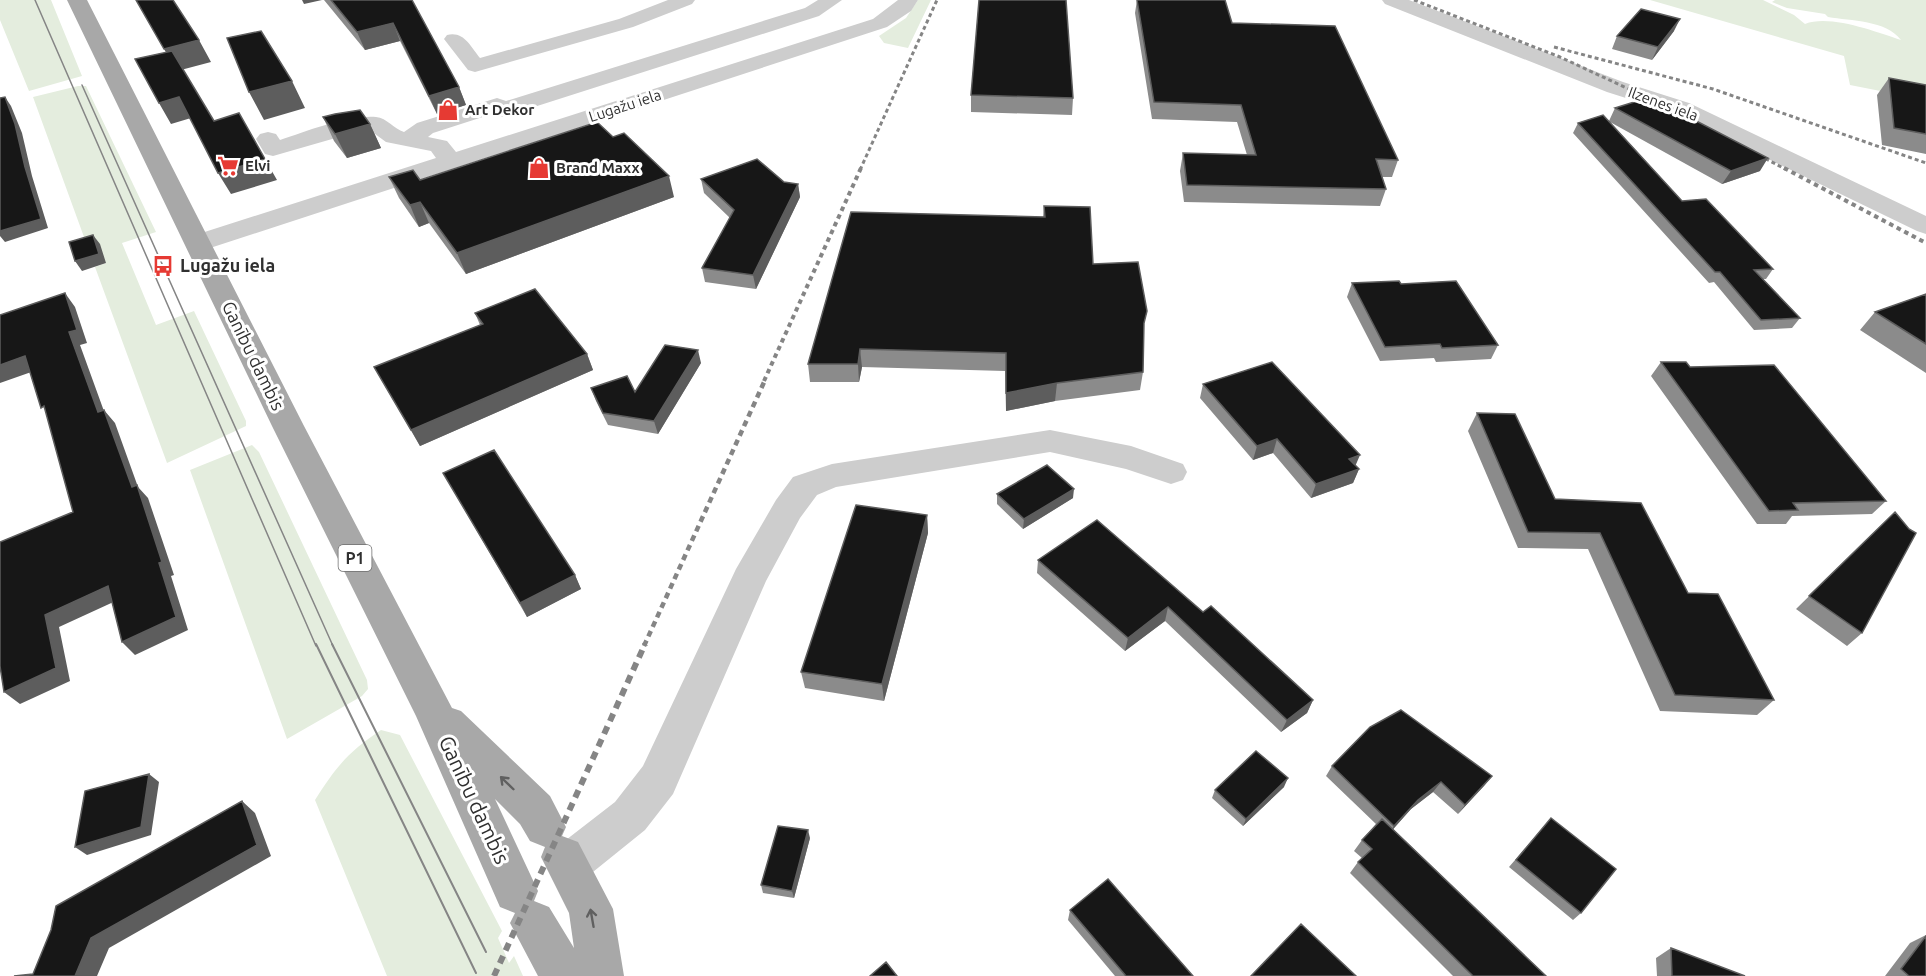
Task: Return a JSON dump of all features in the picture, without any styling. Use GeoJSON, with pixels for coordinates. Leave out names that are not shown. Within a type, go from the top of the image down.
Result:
{"type":"FeatureCollection","features":[{"type":"Feature","properties":{"kind":"main road","name":"Ganību dambis"},"geometry":{"type":"LineString","coordinates":[[77,0],[433,710],[524,907],[564,976]]}},
{"type":"Feature","properties":{"kind":"main road","name":"Ganību dambis"},"geometry":{"type":"LineString","coordinates":[[433,710],[535,810],[591,909],[601,976]]}},
{"type":"Feature","properties":{"kind":"street"},"geometry":{"type":"LineString","coordinates":[[454,39],[475,66],[626,23],[683,0]]}},
{"type":"Feature","properties":{"kind":"street"},"geometry":{"type":"LineString","coordinates":[[268,139],[273,149],[344,128],[375,123],[394,137],[494,101],[655,60],[680,47],[812,12],[832,0]]}},
{"type":"Feature","properties":{"kind":"street","name":"Lugažu iela"},"geometry":{"type":"LineString","coordinates":[[198,243],[445,154],[521,139],[847,34],[890,18],[904,7],[908,0]]}},
{"type":"Feature","properties":{"kind":"street","name":"Ilzenes iela"},"geometry":{"type":"LineString","coordinates":[[1392,0],[1615,87],[1681,108],[1926,226]]}},
{"type":"Feature","properties":{"kind":"street"},"geometry":{"type":"LineString","coordinates":[[812,12],[847,34]]}},
{"type":"Feature","properties":{"kind":"street"},"geometry":{"type":"LineString","coordinates":[[655,60],[686,87]]}},
{"type":"Feature","properties":{"kind":"street"},"geometry":{"type":"LineString","coordinates":[[494,101],[521,139]]}},
{"type":"Feature","properties":{"kind":"street"},"geometry":{"type":"LineString","coordinates":[[417,128],[445,154]]}},
{"type":"Feature","properties":{"kind":"street"},"geometry":{"type":"LineString","coordinates":[[558,850],[630,816],[658,780],[749,579],[788,509],[805,486],[832,476],[1050,441],[1131,458],[1171,472]]}},
{"type":"Feature","properties":{"kind":"green space"},"geometry":{"type":"Polygon","coordinates":[[[0,0],[51,0],[82,76],[29,91],[0,20],[0,0]]]}},
{"type":"Feature","properties":{"kind":"green space"},"geometry":{"type":"Polygon","coordinates":[[[918,0],[931,0],[908,48],[884,43],[879,36],[906,18],[918,0]]]}},
{"type":"Feature","properties":{"kind":"green space"},"geometry":{"type":"Polygon","coordinates":[[[1650,0],[1763,0],[1794,15],[1805,24],[1815,21],[1840,23],[1901,40],[1894,33],[1877,25],[1828,17],[1825,14],[1787,8],[1772,2],[1775,0],[1926,0],[1926,100],[1850,85],[1844,56],[1650,0]]]}},
{"type":"Feature","properties":{"kind":"green space"},"geometry":{"type":"Polygon","coordinates":[[[86,86],[156,232],[122,243],[156,325],[194,311],[246,421],[246,426],[167,463],[95,267],[106,263],[88,248],[33,97],[86,86]]]}},
{"type":"Feature","properties":{"kind":"green space"},"geometry":{"type":"Polygon","coordinates":[[[252,445],[259,452],[367,680],[368,689],[362,696],[287,739],[190,470],[252,445]]]}},
{"type":"Feature","properties":{"kind":"green space"},"geometry":{"type":"Polygon","coordinates":[[[381,730],[400,735],[502,931],[498,938],[509,963],[514,956],[523,976],[387,976],[315,800],[344,761],[381,730]]]}},
{"type":"Feature","properties":{"kind":"building"},"geometry":{"type":"Polygon","coordinates":[[[136,0],[173,0],[199,40],[164,49],[136,0]]]}},
{"type":"Feature","properties":{"kind":"building"},"geometry":{"type":"Polygon","coordinates":[[[331,0],[412,0],[459,87],[429,96],[393,23],[357,32],[331,0]]]}},
{"type":"Feature","properties":{"kind":"building"},"geometry":{"type":"Polygon","coordinates":[[[979,0],[1066,0],[1073,98],[971,95],[979,0]]]}},
{"type":"Feature","properties":{"kind":"building"},"geometry":{"type":"Polygon","coordinates":[[[1137,0],[1225,0],[1232,23],[1335,26],[1398,160],[1376,159],[1386,189],[1187,185],[1183,153],[1256,155],[1241,105],[1154,102],[1137,0]]]}},
{"type":"Feature","properties":{"kind":"building"},"geometry":{"type":"Polygon","coordinates":[[[1641,9],[1680,19],[1658,47],[1617,36],[1641,9]]]}},
{"type":"Feature","properties":{"kind":"building"},"geometry":{"type":"Polygon","coordinates":[[[261,31],[292,81],[249,92],[227,38],[261,31]]]}},
{"type":"Feature","properties":{"kind":"building"},"geometry":{"type":"Polygon","coordinates":[[[172,51],[214,121],[239,113],[265,159],[218,173],[179,97],[159,103],[135,59],[172,51]]]}},
{"type":"Feature","properties":{"kind":"building"},"geometry":{"type":"Polygon","coordinates":[[[1889,78],[1926,85],[1926,134],[1894,128],[1889,78]]]}},
{"type":"Feature","properties":{"kind":"building"},"geometry":{"type":"Polygon","coordinates":[[[5,97],[15,124],[41,219],[0,231],[0,98],[5,97]]]}},
{"type":"Feature","properties":{"kind":"building"},"geometry":{"type":"Polygon","coordinates":[[[1650,97],[1768,158],[1731,171],[1615,108],[1650,97]]]}},
{"type":"Feature","properties":{"kind":"building"},"geometry":{"type":"Polygon","coordinates":[[[360,110],[370,124],[335,134],[323,117],[335,114],[360,110]]]}},
{"type":"Feature","properties":{"kind":"building"},"geometry":{"type":"Polygon","coordinates":[[[1603,115],[1682,201],[1706,199],[1773,269],[1754,270],[1800,318],[1761,320],[1720,272],[1715,272],[1578,123],[1603,115]]]}},
{"type":"Feature","properties":{"kind":"building"},"geometry":{"type":"Polygon","coordinates":[[[597,122],[613,137],[624,133],[669,176],[457,253],[420,202],[410,205],[389,177],[413,170],[420,180],[597,122]]]}},
{"type":"Feature","properties":{"kind":"building"},"geometry":{"type":"Polygon","coordinates":[[[757,159],[784,182],[798,184],[753,275],[702,268],[734,210],[701,179],[757,159]]]}},
{"type":"Feature","properties":{"kind":"building"},"geometry":{"type":"Polygon","coordinates":[[[1044,206],[1090,207],[1093,264],[1138,262],[1147,311],[1144,323],[1143,372],[1057,383],[1006,393],[1006,353],[860,349],[858,364],[808,364],[851,212],[1045,217],[1044,206]]]}},
{"type":"Feature","properties":{"kind":"building"},"geometry":{"type":"Polygon","coordinates":[[[93,235],[99,254],[75,261],[69,242],[93,235]]]}},
{"type":"Feature","properties":{"kind":"building"},"geometry":{"type":"Polygon","coordinates":[[[1399,281],[1401,284],[1456,281],[1498,345],[1442,348],[1440,344],[1385,347],[1352,283],[1399,281]]]}},
{"type":"Feature","properties":{"kind":"building"},"geometry":{"type":"Polygon","coordinates":[[[535,289],[587,354],[411,430],[374,367],[483,324],[475,313],[535,289]]]}},
{"type":"Feature","properties":{"kind":"building"},"geometry":{"type":"Polygon","coordinates":[[[65,293],[77,330],[69,332],[98,412],[104,410],[132,487],[137,485],[162,562],[159,563],[176,617],[122,642],[108,586],[45,615],[56,668],[4,692],[0,666],[0,542],[73,512],[44,406],[41,408],[25,356],[0,365],[0,315],[65,293]]]}},
{"type":"Feature","properties":{"kind":"building"},"geometry":{"type":"Polygon","coordinates":[[[1926,294],[1926,344],[1875,312],[1926,294]]]}},
{"type":"Feature","properties":{"kind":"building"},"geometry":{"type":"Polygon","coordinates":[[[665,345],[698,350],[654,421],[603,413],[591,388],[627,376],[635,392],[665,345]]]}},
{"type":"Feature","properties":{"kind":"building"},"geometry":{"type":"Polygon","coordinates":[[[1272,362],[1360,455],[1349,459],[1359,469],[1316,484],[1277,439],[1257,446],[1203,384],[1272,362]]]}},
{"type":"Feature","properties":{"kind":"building"},"geometry":{"type":"Polygon","coordinates":[[[1661,362],[1686,362],[1690,367],[1774,365],[1886,501],[1793,503],[1798,510],[1769,511],[1661,362]]]}},
{"type":"Feature","properties":{"kind":"building"},"geometry":{"type":"Polygon","coordinates":[[[1477,413],[1515,414],[1555,499],[1641,503],[1688,593],[1718,594],[1774,700],[1675,695],[1600,533],[1528,532],[1477,413]]]}},
{"type":"Feature","properties":{"kind":"building"},"geometry":{"type":"Polygon","coordinates":[[[494,450],[575,575],[520,603],[443,473],[494,450]]]}},
{"type":"Feature","properties":{"kind":"building"},"geometry":{"type":"Polygon","coordinates":[[[1047,465],[1074,489],[1024,519],[997,494],[1047,465]]]}},
{"type":"Feature","properties":{"kind":"building"},"geometry":{"type":"Polygon","coordinates":[[[856,505],[927,515],[882,684],[801,672],[856,505]]]}},
{"type":"Feature","properties":{"kind":"building"},"geometry":{"type":"Polygon","coordinates":[[[1895,512],[1909,529],[1916,533],[1862,633],[1809,596],[1895,512]]]}},
{"type":"Feature","properties":{"kind":"building"},"geometry":{"type":"Polygon","coordinates":[[[1097,520],[1203,612],[1211,606],[1313,700],[1287,720],[1168,607],[1128,638],[1038,560],[1097,520]]]}},
{"type":"Feature","properties":{"kind":"building"},"geometry":{"type":"Polygon","coordinates":[[[1401,710],[1492,776],[1465,805],[1441,782],[1418,800],[1394,826],[1332,766],[1370,727],[1401,710]]]}},
{"type":"Feature","properties":{"kind":"building"},"geometry":{"type":"Polygon","coordinates":[[[1256,751],[1288,778],[1246,819],[1215,790],[1256,751]]]}},
{"type":"Feature","properties":{"kind":"building"},"geometry":{"type":"Polygon","coordinates":[[[149,774],[141,827],[75,847],[85,791],[149,774]]]}},
{"type":"Feature","properties":{"kind":"building"},"geometry":{"type":"Polygon","coordinates":[[[242,801],[257,845],[91,938],[75,976],[14,976],[33,974],[51,930],[56,906],[242,801]]]}},
{"type":"Feature","properties":{"kind":"building"},"geometry":{"type":"Polygon","coordinates":[[[1551,818],[1616,869],[1581,913],[1516,860],[1551,818]]]}},
{"type":"Feature","properties":{"kind":"building"},"geometry":{"type":"Polygon","coordinates":[[[1382,819],[1546,976],[1473,976],[1358,862],[1372,849],[1362,840],[1382,819]]]}},
{"type":"Feature","properties":{"kind":"building"},"geometry":{"type":"Polygon","coordinates":[[[778,826],[808,830],[792,891],[761,885],[778,826]]]}},
{"type":"Feature","properties":{"kind":"building"},"geometry":{"type":"Polygon","coordinates":[[[1108,879],[1193,976],[1126,976],[1070,910],[1108,879]]]}},
{"type":"Feature","properties":{"kind":"building"},"geometry":{"type":"Polygon","coordinates":[[[1301,924],[1356,976],[1251,976],[1301,924]]]}},
{"type":"Feature","properties":{"kind":"building"},"geometry":{"type":"Polygon","coordinates":[[[1926,936],[1926,976],[1909,976],[1901,969],[1926,936]]]}},
{"type":"Feature","properties":{"kind":"building"},"geometry":{"type":"Polygon","coordinates":[[[1671,948],[1745,976],[1672,976],[1671,948]]]}},
{"type":"Feature","properties":{"kind":"building"},"geometry":{"type":"Polygon","coordinates":[[[886,962],[897,976],[870,976],[886,962]]]}},
{"type":"Feature","properties":{"kind":"tram line"},"geometry":{"type":"LineString","coordinates":[[35,0],[316,646]]}},
{"type":"Feature","properties":{"kind":"tram line"},"geometry":{"type":"LineString","coordinates":[[82,85],[333,646]]}},
{"type":"Feature","properties":{"kind":"tram line"},"geometry":{"type":"LineString","coordinates":[[316,644],[476,973]]}},
{"type":"Feature","properties":{"kind":"tram line"},"geometry":{"type":"LineString","coordinates":[[333,646],[486,952]]}},
{"type":"Feature","properties":{"kind":"railway"},"geometry":{"type":"LineString","coordinates":[[860,170],[937,0]]}},
{"type":"Feature","properties":{"kind":"railway"},"geometry":{"type":"LineString","coordinates":[[1414,0],[1560,57],[1663,105]]}},
{"type":"Feature","properties":{"kind":"railway"},"geometry":{"type":"LineString","coordinates":[[1554,47],[1713,89],[1926,163]]}},
{"type":"Feature","properties":{"kind":"railway"},"geometry":{"type":"LineString","coordinates":[[1753,152],[1787,170]]}},
{"type":"Feature","properties":{"kind":"railway"},"geometry":{"type":"LineString","coordinates":[[764,381],[861,168]]}},
{"type":"Feature","properties":{"kind":"railway"},"geometry":{"type":"LineString","coordinates":[[1784,168],[1926,243]]}},
{"type":"Feature","properties":{"kind":"railway"},"geometry":{"type":"LineString","coordinates":[[644,646],[765,380]]}},
{"type":"Feature","properties":{"kind":"railway"},"geometry":{"type":"LineString","coordinates":[[494,976],[645,644]]}},
{"type":"Feature","properties":{"kind":"place","name":"Art Dekor"},"geometry":{"type":"Point","coordinates":[448,110]}},
{"type":"Feature","properties":{"kind":"place","name":"Elvi"},"geometry":{"type":"Point","coordinates":[228,166]}},
{"type":"Feature","properties":{"kind":"place","name":"Brand Maxx"},"geometry":{"type":"Point","coordinates":[539,168]}},
{"type":"Feature","properties":{"kind":"place","name":"Lugažu iela"},"geometry":{"type":"Point","coordinates":[163,266]}}]}
